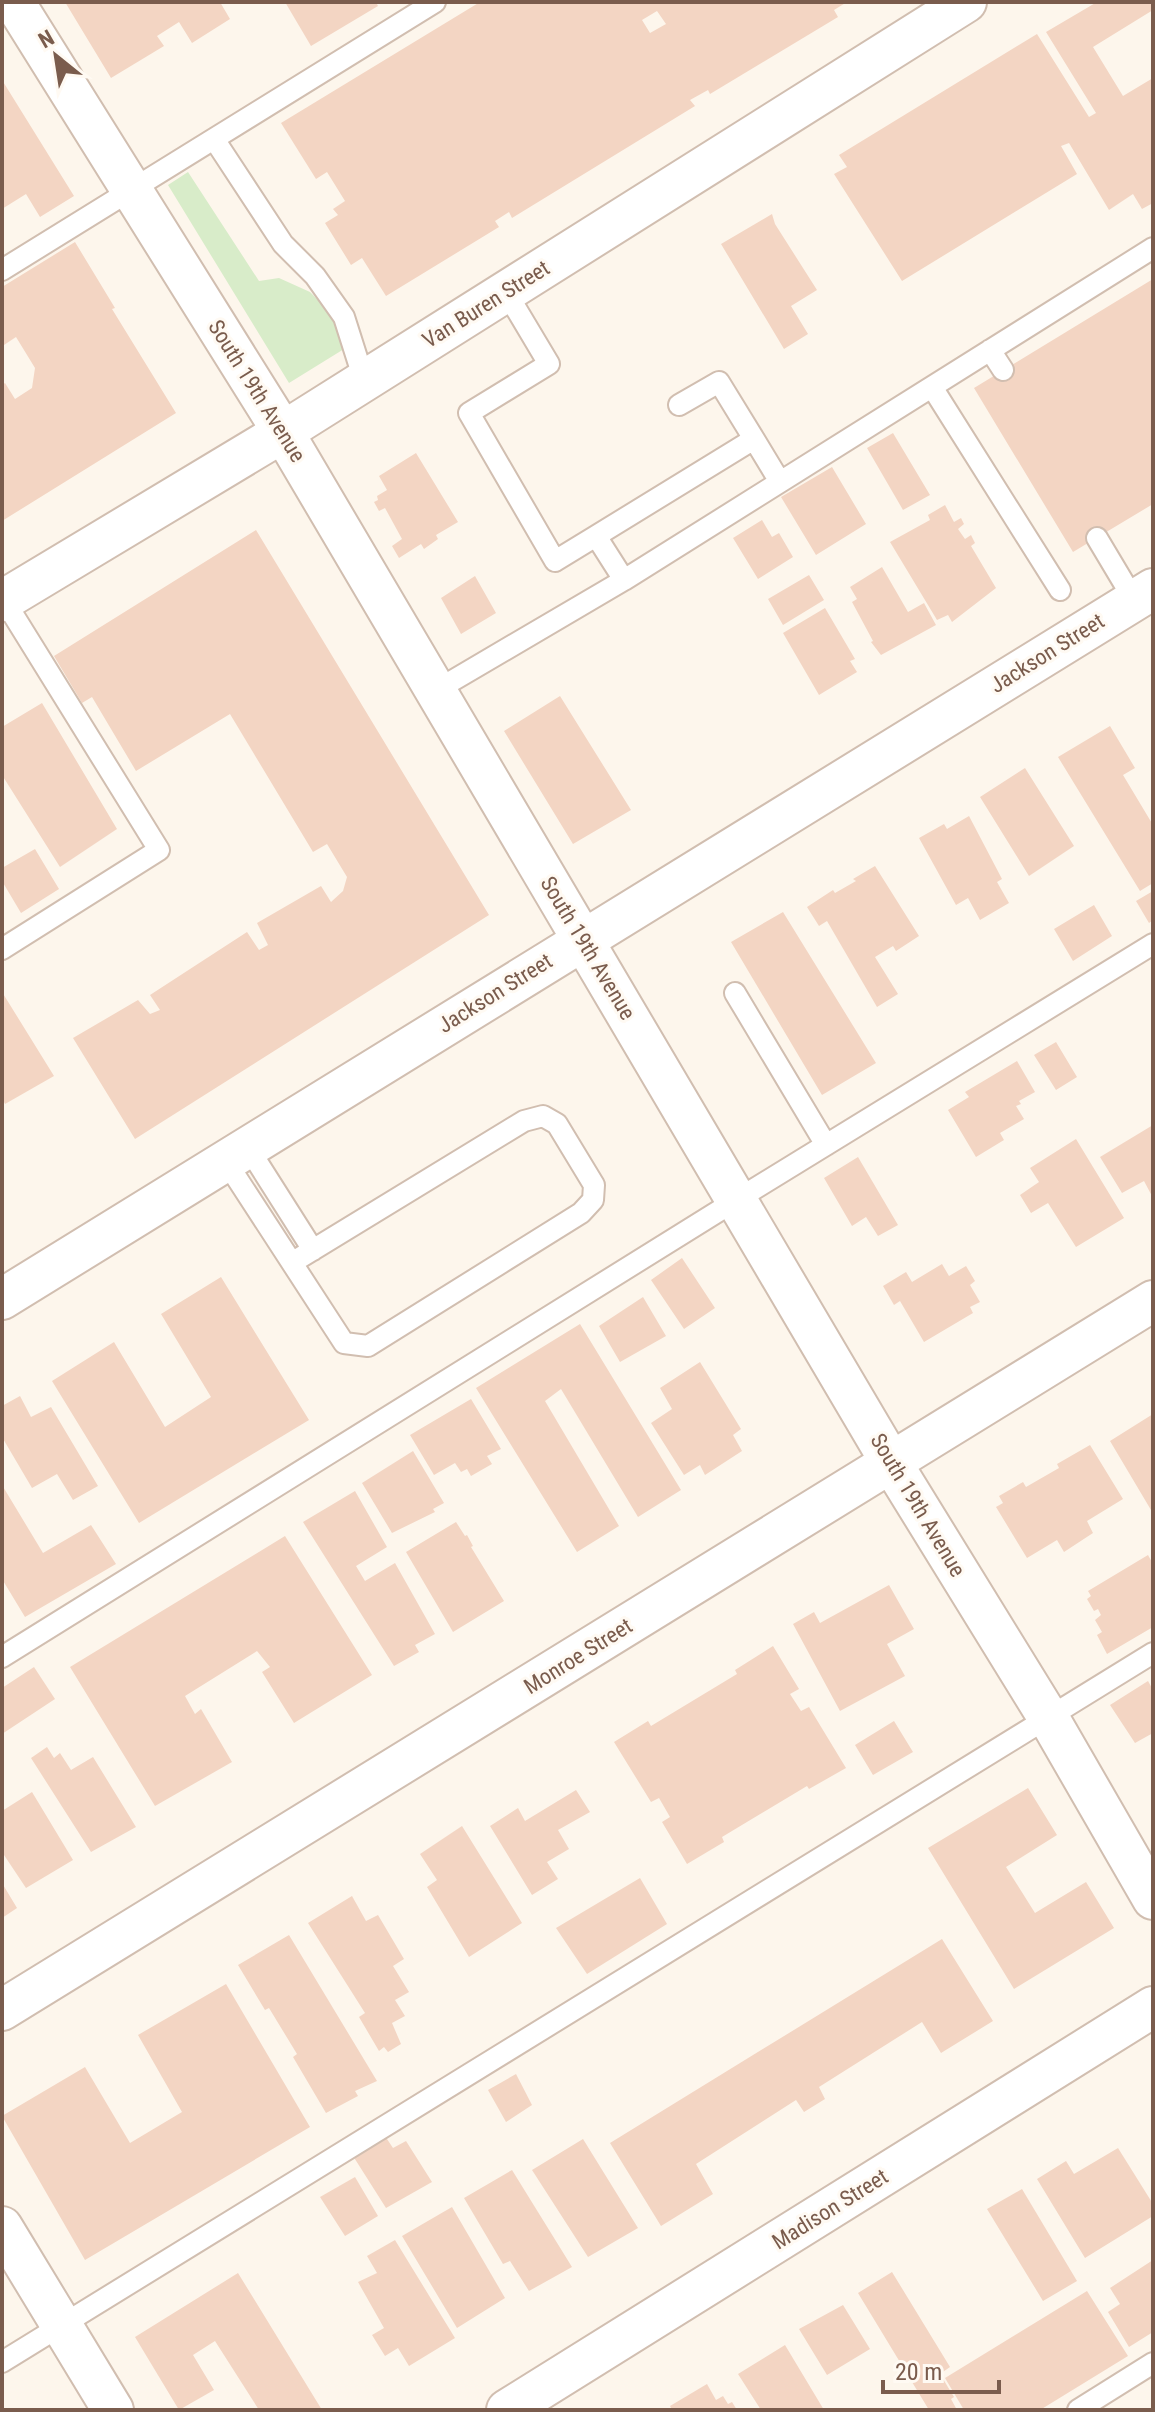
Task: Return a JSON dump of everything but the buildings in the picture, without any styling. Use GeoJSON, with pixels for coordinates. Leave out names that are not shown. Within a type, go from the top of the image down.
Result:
{"type":"FeatureCollection","features":[{"type":"Feature","properties":{"kind":"street","name":"South 19th Avenue"},"geometry":{"type":"LineString","coordinates":[[14,2],[283,432],[892,1464],[1048,1717],[1153,1899]]}},
{"type":"Feature","properties":{"kind":"street","name":"Van Buren Street"},"geometry":{"type":"LineString","coordinates":[[3,601],[283,432],[966,2]]}},
{"type":"Feature","properties":{"kind":"street","name":"Jackson Street"},"geometry":{"type":"LineString","coordinates":[[2,1299],[1144,594]]}},
{"type":"Feature","properties":{"kind":"street","name":"Monroe Street"},"geometry":{"type":"LineString","coordinates":[[2,2010],[1153,1301]]}},
{"type":"Feature","properties":{"kind":"street","name":"Madison Street"},"geometry":{"type":"LineString","coordinates":[[507,2410],[1153,2007]]}},
{"type":"Feature","properties":{"kind":"street"},"geometry":{"type":"LineString","coordinates":[[2,2227],[113,2410]]}},
{"type":"Feature","properties":{"kind":"lane"},"geometry":{"type":"LineString","coordinates":[[2,270],[435,2]]}},
{"type":"Feature","properties":{"kind":"lane"},"geometry":{"type":"LineString","coordinates":[[214,139],[283,244],[315,276],[344,317],[364,380]]}},
{"type":"Feature","properties":{"kind":"lane"},"geometry":{"type":"LineString","coordinates":[[435,691],[624,580],[1153,248]]}},
{"type":"Feature","properties":{"kind":"lane"},"geometry":{"type":"LineString","coordinates":[[506,292],[549,364],[469,413],[555,561],[754,439]]}},
{"type":"Feature","properties":{"kind":"lane"},"geometry":{"type":"LineString","coordinates":[[990,350],[1003,370]]}},
{"type":"Feature","properties":{"kind":"lane"},"geometry":{"type":"LineString","coordinates":[[679,405],[719,382],[780,482]]}},
{"type":"Feature","properties":{"kind":"lane"},"geometry":{"type":"LineString","coordinates":[[932,387],[1060,590]]}},
{"type":"Feature","properties":{"kind":"lane"},"geometry":{"type":"LineString","coordinates":[[596,536],[624,580]]}},
{"type":"Feature","properties":{"kind":"lane"},"geometry":{"type":"LineString","coordinates":[[1097,538],[1144,594]]}},
{"type":"Feature","properties":{"kind":"lane"},"geometry":{"type":"LineString","coordinates":[[2,949],[159,850],[3,601]]}},
{"type":"Feature","properties":{"kind":"lane"},"geometry":{"type":"LineString","coordinates":[[2,1657],[1153,944]]}},
{"type":"Feature","properties":{"kind":"lane"},"geometry":{"type":"LineString","coordinates":[[735,993],[826,1145]]}},
{"type":"Feature","properties":{"kind":"lane"},"geometry":{"type":"LineString","coordinates":[[236,1153],[293,1262],[344,1343],[368,1346],[581,1213],[593,1200],[594,1185],[557,1124],[543,1116],[524,1121],[293,1262]]}},
{"type":"Feature","properties":{"kind":"lane"},"geometry":{"type":"LineString","coordinates":[[236,1153],[313,1250]]}},
{"type":"Feature","properties":{"kind":"lane"},"geometry":{"type":"LineString","coordinates":[[2,2362],[1153,1653]]}},
{"type":"Feature","properties":{"kind":"lane"},"geometry":{"type":"LineString","coordinates":[[1078,2410],[1153,2363]]}},
{"type":"Feature","properties":{"kind":"green space"},"geometry":{"type":"Polygon","coordinates":[[[188,172],[259,281],[279,278],[310,292],[337,319],[344,349],[289,383],[168,185],[188,172]]]}}]}
